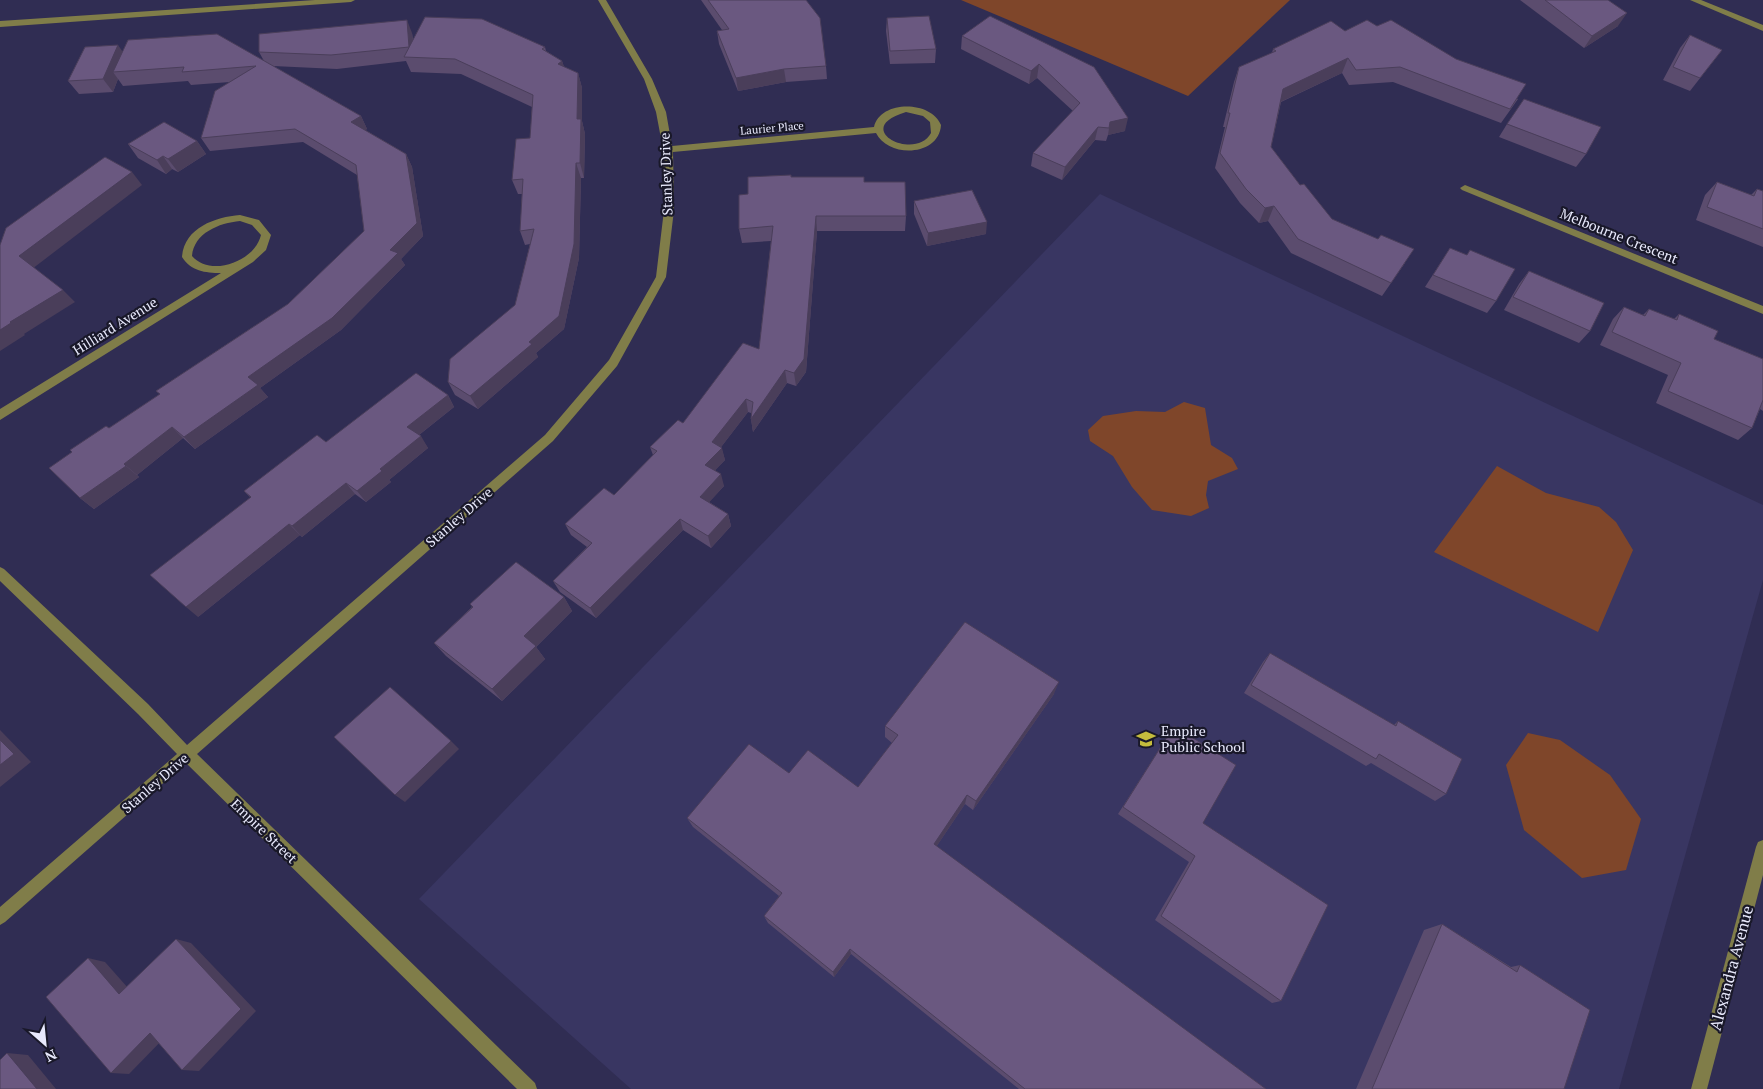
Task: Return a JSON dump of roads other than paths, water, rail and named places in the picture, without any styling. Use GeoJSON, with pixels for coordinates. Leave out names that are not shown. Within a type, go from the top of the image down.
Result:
{"type":"FeatureCollection","features":[{"type":"Feature","properties":{"kind":"street"},"geometry":{"type":"LineString","coordinates":[[0,24],[351,0]]}},
{"type":"Feature","properties":{"kind":"street","name":"Stanley Drive"},"geometry":{"type":"LineString","coordinates":[[0,917],[550,438],[613,363],[661,277],[669,210],[668,149],[661,112],[648,79],[602,0]]}},
{"type":"Feature","properties":{"kind":"street"},"geometry":{"type":"LineString","coordinates":[[1694,0],[1763,28]]}},
{"type":"Feature","properties":{"kind":"street"},"geometry":{"type":"LineString","coordinates":[[906,109],[918,110],[928,114],[935,121],[937,128],[934,136],[927,142],[909,147],[889,143],[882,138],[877,130],[879,122],[884,116],[893,111],[906,109]]}},
{"type":"Feature","properties":{"kind":"street","name":"Laurier Place"},"geometry":{"type":"LineString","coordinates":[[668,149],[877,130]]}},
{"type":"Feature","properties":{"kind":"street","name":"Melbourne Crescent"},"geometry":{"type":"LineString","coordinates":[[1465,188],[1763,310]]}},
{"type":"Feature","properties":{"kind":"street","name":"Hilliard Avenue"},"geometry":{"type":"LineString","coordinates":[[0,415],[246,262],[262,248],[266,235],[262,225],[253,220],[231,219],[216,223],[197,235],[186,250],[187,258],[193,266],[202,270],[222,270],[246,262]]}},
{"type":"Feature","properties":{"kind":"street","name":"Empire Street"},"geometry":{"type":"LineString","coordinates":[[0,572],[529,1089]]}},
{"type":"Feature","properties":{"kind":"street","name":"Alexandra Avenue"},"geometry":{"type":"LineString","coordinates":[[1699,1089],[1763,847]]}},
{"type":"Feature","properties":{"kind":"place","name":"Empire Public School"},"geometry":{"type":"Point","coordinates":[1146,739]}}]}
